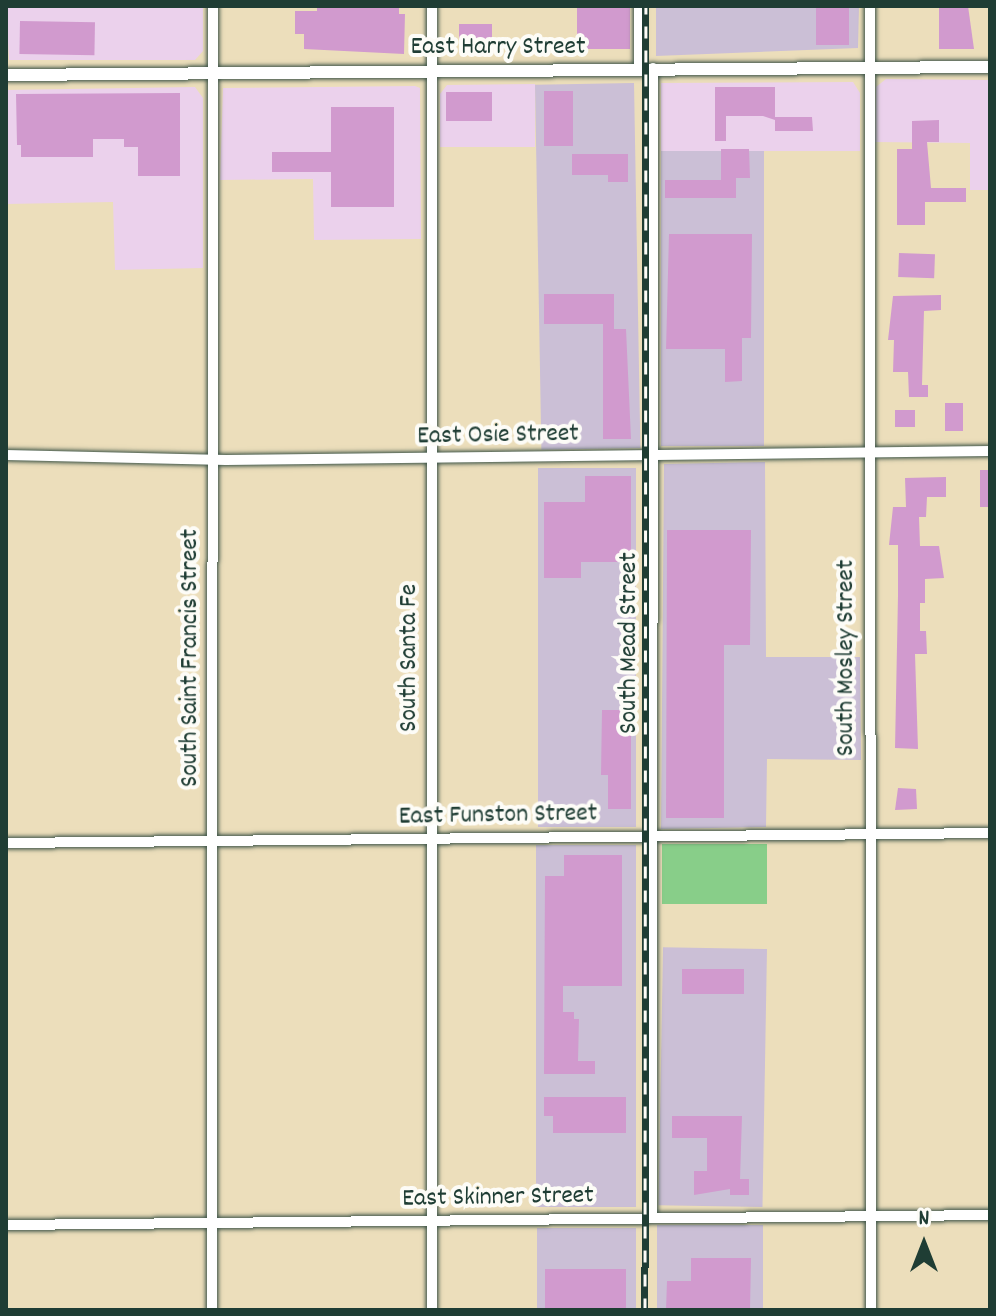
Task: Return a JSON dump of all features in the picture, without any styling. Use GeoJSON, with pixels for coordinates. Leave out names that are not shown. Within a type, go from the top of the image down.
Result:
{"type":"FeatureCollection","features":[{"type":"Feature","properties":{"kind":"street","name":"South Saint Francis Street"},"geometry":{"type":"LineString","coordinates":[[212,1310],[213,6]]}},
{"type":"Feature","properties":{"kind":"street","name":"South Santa Fe"},"geometry":{"type":"LineString","coordinates":[[432,6],[432,1310]]}},
{"type":"Feature","properties":{"kind":"street","name":"South Mead Street"},"geometry":{"type":"LineString","coordinates":[[639,6],[646,68],[653,456],[652,1218]]}},
{"type":"Feature","properties":{"kind":"street","name":"South Mosley Street"},"geometry":{"type":"LineString","coordinates":[[870,6],[871,1310]]}},
{"type":"Feature","properties":{"kind":"street","name":"East Harry Street"},"geometry":{"type":"LineString","coordinates":[[6,75],[990,67]]}},
{"type":"Feature","properties":{"kind":"street","name":"East Osie Street"},"geometry":{"type":"LineString","coordinates":[[6,455],[213,460],[990,451]]}},
{"type":"Feature","properties":{"kind":"street","name":"East Funston Street"},"geometry":{"type":"LineString","coordinates":[[6,843],[990,833]]}},
{"type":"Feature","properties":{"kind":"street","name":"East Skinner Street"},"geometry":{"type":"LineString","coordinates":[[6,1225],[990,1215]]}},
{"type":"Feature","properties":{"kind":"shaded area"},"geometry":{"type":"Polygon","coordinates":[[[6,6],[203,6],[203,51],[195,60],[9,60],[6,6]]]}},
{"type":"Feature","properties":{"kind":"shaded area"},"geometry":{"type":"Polygon","coordinates":[[[656,6],[859,6],[858,48],[656,56],[656,6]]]}},
{"type":"Feature","properties":{"kind":"shaded area"},"geometry":{"type":"Polygon","coordinates":[[[886,79],[990,80],[990,190],[970,190],[970,143],[875,142],[876,87],[886,79]]]}},
{"type":"Feature","properties":{"kind":"shaded area"},"geometry":{"type":"Polygon","coordinates":[[[853,82],[860,93],[860,151],[661,151],[661,83],[853,82]]]}},
{"type":"Feature","properties":{"kind":"shaded area"},"geometry":{"type":"Polygon","coordinates":[[[634,83],[640,448],[541,450],[535,85],[634,83]]]}},
{"type":"Feature","properties":{"kind":"shaded area"},"geometry":{"type":"Polygon","coordinates":[[[535,84],[535,147],[440,147],[440,94],[447,85],[535,84]]]}},
{"type":"Feature","properties":{"kind":"shaded area"},"geometry":{"type":"Polygon","coordinates":[[[195,87],[203,98],[203,268],[115,270],[113,202],[6,204],[6,90],[195,87]]]}},
{"type":"Feature","properties":{"kind":"shaded area"},"geometry":{"type":"Polygon","coordinates":[[[223,88],[420,88],[421,239],[314,240],[313,179],[220,180],[223,88]]]}},
{"type":"Feature","properties":{"kind":"shaded area"},"geometry":{"type":"Polygon","coordinates":[[[661,151],[764,151],[764,446],[661,446],[661,151]]]}},
{"type":"Feature","properties":{"kind":"shaded area"},"geometry":{"type":"Polygon","coordinates":[[[765,462],[766,657],[860,657],[861,760],[767,759],[766,827],[661,829],[664,464],[765,462]]]}},
{"type":"Feature","properties":{"kind":"shaded area"},"geometry":{"type":"Polygon","coordinates":[[[538,468],[636,468],[636,827],[538,827],[538,468]]]}},
{"type":"Feature","properties":{"kind":"shaded area"},"geometry":{"type":"Polygon","coordinates":[[[536,845],[636,845],[636,1207],[536,1207],[536,845]]]}},
{"type":"Feature","properties":{"kind":"shaded area"},"geometry":{"type":"Polygon","coordinates":[[[663,947],[767,949],[762,1207],[659,1205],[663,947]]]}},
{"type":"Feature","properties":{"kind":"shaded area"},"geometry":{"type":"Polygon","coordinates":[[[657,1225],[763,1225],[763,1310],[657,1310],[657,1225]]]}},
{"type":"Feature","properties":{"kind":"shaded area"},"geometry":{"type":"Polygon","coordinates":[[[537,1228],[636,1228],[636,1310],[537,1310],[537,1228]]]}},
{"type":"Feature","properties":{"kind":"green space"},"geometry":{"type":"Polygon","coordinates":[[[662,844],[767,844],[767,904],[662,904],[662,844]]]}},
{"type":"Feature","properties":{"kind":"building"},"geometry":{"type":"Polygon","coordinates":[[[317,6],[399,6],[399,14],[405,14],[404,54],[304,49],[304,34],[295,34],[295,11],[317,11],[317,6]]]}},
{"type":"Feature","properties":{"kind":"building"},"geometry":{"type":"Polygon","coordinates":[[[577,6],[630,6],[630,49],[577,49],[577,6]]]}},
{"type":"Feature","properties":{"kind":"building"},"geometry":{"type":"Polygon","coordinates":[[[816,6],[849,6],[849,45],[816,45],[816,6]]]}},
{"type":"Feature","properties":{"kind":"building"},"geometry":{"type":"Polygon","coordinates":[[[939,6],[968,6],[974,49],[939,49],[939,6]]]}},
{"type":"Feature","properties":{"kind":"building"},"geometry":{"type":"Polygon","coordinates":[[[20,21],[95,22],[94,55],[19,54],[20,21]]]}},
{"type":"Feature","properties":{"kind":"building"},"geometry":{"type":"Polygon","coordinates":[[[459,24],[492,24],[492,54],[459,54],[459,24]]]}},
{"type":"Feature","properties":{"kind":"building"},"geometry":{"type":"Polygon","coordinates":[[[715,87],[775,87],[775,117],[812,117],[813,131],[775,131],[775,120],[763,116],[726,116],[726,141],[715,141],[715,87]]]}},
{"type":"Feature","properties":{"kind":"building"},"geometry":{"type":"Polygon","coordinates":[[[544,91],[573,91],[573,146],[544,146],[544,91]]]}},
{"type":"Feature","properties":{"kind":"building"},"geometry":{"type":"Polygon","coordinates":[[[446,92],[492,92],[492,121],[446,121],[446,92]]]}},
{"type":"Feature","properties":{"kind":"building"},"geometry":{"type":"Polygon","coordinates":[[[180,93],[180,176],[138,176],[138,147],[124,147],[124,139],[93,139],[93,157],[21,157],[21,145],[17,145],[16,94],[180,93]]]}},
{"type":"Feature","properties":{"kind":"building"},"geometry":{"type":"Polygon","coordinates":[[[331,107],[394,107],[394,207],[331,207],[331,172],[272,172],[272,152],[331,152],[331,107]]]}},
{"type":"Feature","properties":{"kind":"building"},"geometry":{"type":"Polygon","coordinates":[[[939,120],[939,142],[927,142],[931,188],[966,188],[966,202],[925,202],[925,225],[897,225],[897,149],[912,149],[912,121],[939,120]]]}},
{"type":"Feature","properties":{"kind":"building"},"geometry":{"type":"Polygon","coordinates":[[[721,149],[749,149],[750,178],[736,178],[736,198],[665,198],[665,180],[721,180],[721,149]]]}},
{"type":"Feature","properties":{"kind":"building"},"geometry":{"type":"Polygon","coordinates":[[[572,154],[628,154],[628,182],[608,182],[608,175],[572,175],[572,154]]]}},
{"type":"Feature","properties":{"kind":"building"},"geometry":{"type":"Polygon","coordinates":[[[669,234],[752,234],[751,338],[742,338],[742,381],[725,382],[725,349],[666,349],[669,234]]]}},
{"type":"Feature","properties":{"kind":"building"},"geometry":{"type":"Polygon","coordinates":[[[899,253],[935,254],[934,278],[898,277],[899,253]]]}},
{"type":"Feature","properties":{"kind":"building"},"geometry":{"type":"Polygon","coordinates":[[[544,294],[614,294],[614,329],[626,329],[631,439],[603,439],[603,324],[544,324],[544,294]]]}},
{"type":"Feature","properties":{"kind":"building"},"geometry":{"type":"Polygon","coordinates":[[[941,295],[941,310],[924,311],[922,385],[928,385],[928,397],[909,397],[908,372],[893,372],[894,340],[888,340],[893,296],[941,295]]]}},
{"type":"Feature","properties":{"kind":"building"},"geometry":{"type":"Polygon","coordinates":[[[945,403],[963,403],[963,431],[945,431],[945,403]]]}},
{"type":"Feature","properties":{"kind":"building"},"geometry":{"type":"Polygon","coordinates":[[[895,410],[915,410],[915,427],[895,427],[895,410]]]}},
{"type":"Feature","properties":{"kind":"building"},"geometry":{"type":"Polygon","coordinates":[[[980,470],[990,470],[990,507],[980,507],[980,470]]]}},
{"type":"Feature","properties":{"kind":"building"},"geometry":{"type":"Polygon","coordinates":[[[585,476],[631,476],[631,562],[581,562],[581,578],[544,578],[544,502],[585,502],[585,476]]]}},
{"type":"Feature","properties":{"kind":"building"},"geometry":{"type":"Polygon","coordinates":[[[946,477],[946,497],[927,497],[926,517],[919,517],[920,546],[939,546],[944,578],[925,579],[925,603],[920,603],[920,631],[926,631],[927,654],[915,654],[918,749],[895,748],[898,545],[889,545],[893,507],[906,507],[905,478],[946,477]]]}},
{"type":"Feature","properties":{"kind":"building"},"geometry":{"type":"Polygon","coordinates":[[[667,530],[751,530],[750,645],[724,645],[724,818],[666,818],[667,530]]]}},
{"type":"Feature","properties":{"kind":"building"},"geometry":{"type":"Polygon","coordinates":[[[602,710],[631,710],[631,809],[608,809],[608,775],[601,775],[602,710]]]}},
{"type":"Feature","properties":{"kind":"building"},"geometry":{"type":"Polygon","coordinates":[[[898,788],[916,789],[917,809],[895,810],[898,788]]]}},
{"type":"Feature","properties":{"kind":"building"},"geometry":{"type":"Polygon","coordinates":[[[564,855],[622,855],[622,986],[563,986],[563,1012],[574,1012],[574,1019],[579,1019],[578,1061],[595,1061],[595,1074],[544,1074],[545,876],[564,876],[564,855]]]}},
{"type":"Feature","properties":{"kind":"building"},"geometry":{"type":"Polygon","coordinates":[[[682,969],[744,969],[744,994],[682,994],[682,969]]]}},
{"type":"Feature","properties":{"kind":"building"},"geometry":{"type":"Polygon","coordinates":[[[544,1097],[626,1097],[626,1133],[553,1133],[553,1116],[544,1116],[544,1097]]]}},
{"type":"Feature","properties":{"kind":"building"},"geometry":{"type":"Polygon","coordinates":[[[672,1116],[742,1116],[740,1179],[749,1179],[749,1195],[730,1195],[730,1189],[694,1195],[694,1171],[707,1171],[707,1138],[672,1138],[672,1116]]]}},
{"type":"Feature","properties":{"kind":"building"},"geometry":{"type":"Polygon","coordinates":[[[691,1258],[751,1258],[750,1310],[666,1310],[667,1281],[691,1281],[691,1258]]]}},
{"type":"Feature","properties":{"kind":"building"},"geometry":{"type":"Polygon","coordinates":[[[545,1269],[626,1269],[626,1310],[545,1310],[545,1269]]]}},
{"type":"Feature","properties":{"kind":"railway"},"geometry":{"type":"LineString","coordinates":[[645,1310],[646,6]]}}]}
